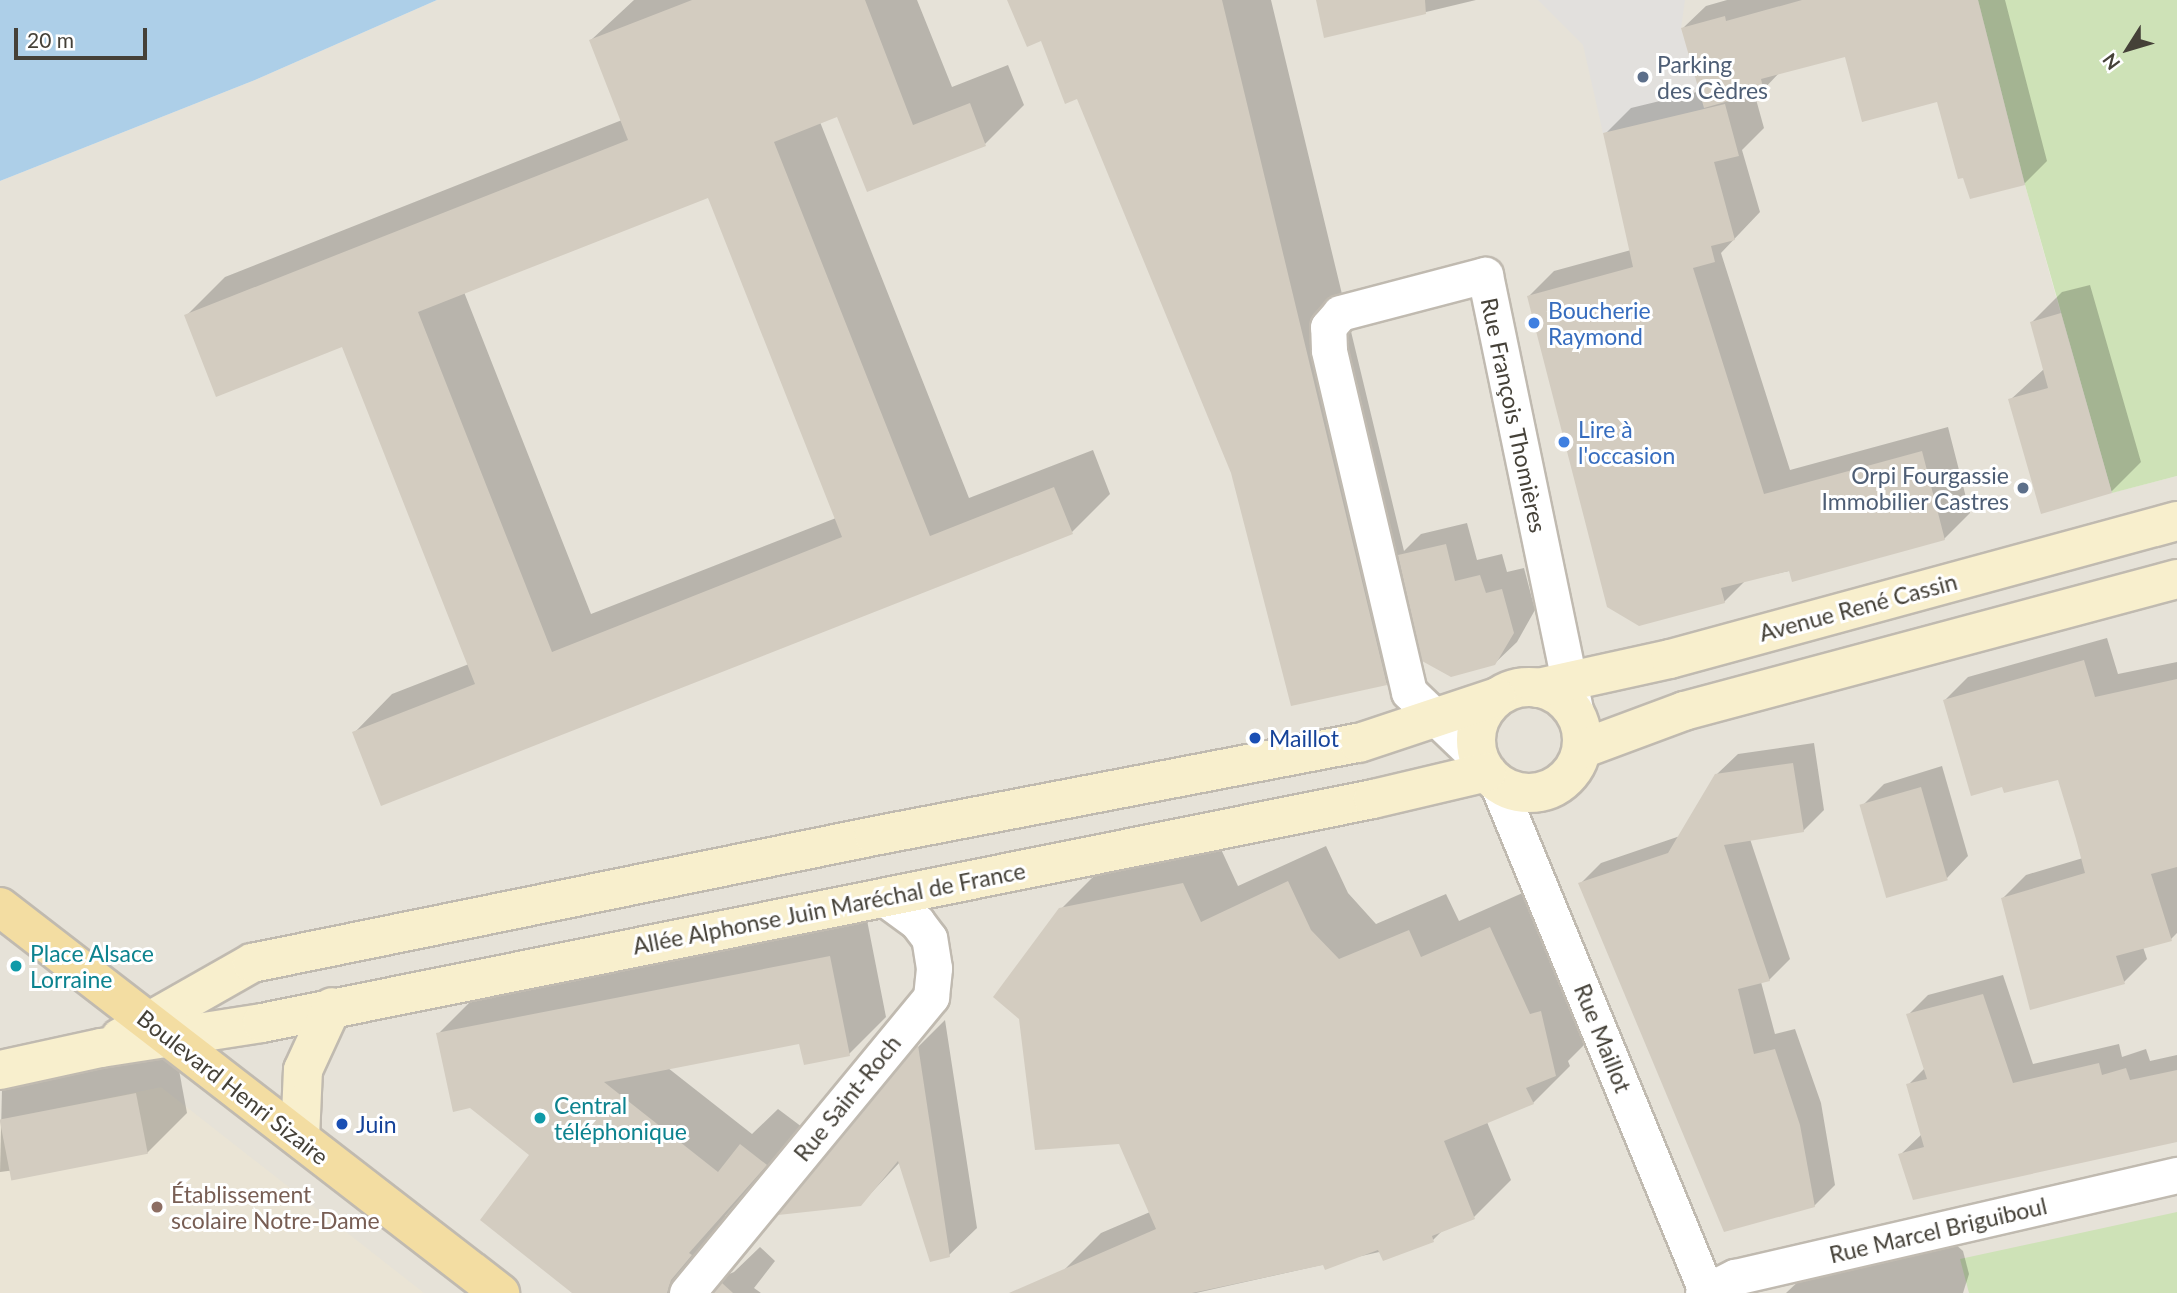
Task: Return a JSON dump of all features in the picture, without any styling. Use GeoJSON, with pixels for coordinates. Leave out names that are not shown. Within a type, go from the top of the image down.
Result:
{"type":"FeatureCollection","features":[{"type":"Feature","properties":{"kind":"main road","name":"Avenue René Cassin"},"geometry":{"type":"LineString","coordinates":[[1566,708],[1670,659],[2177,521]]}},
{"type":"Feature","properties":{"kind":"main road"},"geometry":{"type":"LineString","coordinates":[[0,1070],[101,1048],[159,1030],[252,963],[1380,737],[1523,687],[1566,708],[1684,711],[2177,579]]}},
{"type":"Feature","properties":{"kind":"main road"},"geometry":{"type":"LineString","coordinates":[[1497,697],[1485,710],[1478,726],[1476,743],[1488,772],[1514,792],[1532,794],[1549,790],[1565,780],[1576,766],[1566,708]]}},
{"type":"Feature","properties":{"kind":"main road","name":"Allée Alphonse Juin Maréchal de France"},"geometry":{"type":"LineString","coordinates":[[159,1030],[332,1007],[1373,799],[1488,772]]}},
{"type":"Feature","properties":{"kind":"main road","name":"Boulevard Henri Sizaire"},"geometry":{"type":"LineString","coordinates":[[0,907],[499,1293]]}},
{"type":"Feature","properties":{"kind":"main road"},"geometry":{"type":"LineString","coordinates":[[300,1138],[303,1070],[332,1007]]}},
{"type":"Feature","properties":{"kind":"street","name":"Rue François Thomières"},"geometry":{"type":"LineString","coordinates":[[1409,692],[1369,531],[1329,349],[1328,327],[1340,313],[1485,275],[1566,708]]}},
{"type":"Feature","properties":{"kind":"street"},"geometry":{"type":"LineString","coordinates":[[1380,737],[1409,692],[1488,772]]}},
{"type":"Feature","properties":{"kind":"street","name":"Rue Maillot"},"geometry":{"type":"LineString","coordinates":[[1488,772],[1706,1292]]}},
{"type":"Feature","properties":{"kind":"street","name":"Rue Saint-Roch"},"geometry":{"type":"LineString","coordinates":[[687,1293],[930,997],[934,968],[929,938],[917,922],[884,898]]}},
{"type":"Feature","properties":{"kind":"street","name":"Rue Marcel Briguiboul"},"geometry":{"type":"LineString","coordinates":[[1706,1292],[1735,1277],[2177,1175]]}},
{"type":"Feature","properties":{"kind":"shaded area"},"geometry":{"type":"Polygon","coordinates":[[[437,0],[1978,0],[2025,185],[2111,493],[2177,476],[2177,1293],[0,1293],[0,181],[255,80],[437,0]]]}},
{"type":"Feature","properties":{"kind":"shaded area","name":"Parking des Cèdres"},"geometry":{"type":"Polygon","coordinates":[[[1538,0],[1685,0],[1681,28],[1705,109],[1603,133],[1583,45],[1538,0]]]}},
{"type":"Feature","properties":{"kind":"shaded area","name":"Établissement scolaire Notre-Dame"},"geometry":{"type":"Polygon","coordinates":[[[161,1087],[424,1293],[0,1293],[0,1120],[161,1087]]]}},
{"type":"Feature","properties":{"kind":"green space"},"geometry":{"type":"Polygon","coordinates":[[[1978,0],[2177,0],[2177,476],[2112,493],[2025,185],[1978,0]]]}},
{"type":"Feature","properties":{"kind":"green space"},"geometry":{"type":"Polygon","coordinates":[[[2177,1212],[2177,1293],[1969,1293],[1960,1259],[2177,1212]]]}},
{"type":"Feature","properties":{"kind":"water"},"geometry":{"type":"Polygon","coordinates":[[[0,0],[437,0],[255,80],[0,181],[0,0]]]}},
{"type":"Feature","properties":{"kind":"building"},"geometry":{"type":"Polygon","coordinates":[[[692,0],[865,0],[913,125],[970,103],[986,146],[867,192],[837,117],[774,142],[930,536],[1054,487],[1073,534],[381,806],[352,732],[475,684],[342,347],[216,397],[184,315],[628,140],[589,40],[692,0]],[[708,198],[418,312],[552,652],[842,537],[708,198]]]}},
{"type":"Feature","properties":{"kind":"building"},"geometry":{"type":"Polygon","coordinates":[[[1007,0],[1222,0],[1387,685],[1291,706],[1231,473],[1077,99],[1065,104],[1041,41],[1027,47],[1007,0]]]}},
{"type":"Feature","properties":{"kind":"building"},"geometry":{"type":"Polygon","coordinates":[[[1316,0],[1425,0],[1426,14],[1324,38],[1316,0]]]}},
{"type":"Feature","properties":{"kind":"building"},"geometry":{"type":"Polygon","coordinates":[[[1802,0],[1978,0],[2025,185],[1970,199],[1963,178],[1958,179],[1937,102],[1862,122],[1845,57],[1761,79],[1764,91],[1704,108],[1681,28],[1725,16],[1726,21],[1802,0]]]}},
{"type":"Feature","properties":{"kind":"building"},"geometry":{"type":"Polygon","coordinates":[[[1725,104],[1739,156],[1714,162],[1735,240],[1711,246],[1715,262],[1693,268],[1764,494],[1922,451],[1945,540],[1792,582],[1789,571],[1721,588],[1725,603],[1639,626],[1607,607],[1527,296],[1633,267],[1603,133],[1725,104]]]}},
{"type":"Feature","properties":{"kind":"building"},"geometry":{"type":"Polygon","coordinates":[[[2061,313],[2112,493],[2041,514],[2008,399],[2048,388],[2030,322],[2061,313]]]}},
{"type":"Feature","properties":{"kind":"building"},"geometry":{"type":"Polygon","coordinates":[[[1446,544],[1455,581],[1480,575],[1486,593],[1502,589],[1514,633],[1495,665],[1451,677],[1422,661],[1398,555],[1446,544]]]}},
{"type":"Feature","properties":{"kind":"building"},"geometry":{"type":"Polygon","coordinates":[[[2084,660],[2095,697],[2177,679],[2177,867],[2151,874],[2172,941],[2116,956],[2125,984],[2030,1010],[2001,898],[2085,873],[2076,839],[2058,780],[2004,793],[2002,787],[1971,796],[1943,700],[2084,660]]]}},
{"type":"Feature","properties":{"kind":"building"},"geometry":{"type":"Polygon","coordinates":[[[1793,763],[1804,832],[1724,845],[1770,981],[1738,989],[1754,1054],[1775,1049],[1800,1125],[1815,1207],[1724,1232],[1578,883],[1668,853],[1715,774],[1793,763]]]}},
{"type":"Feature","properties":{"kind":"building"},"geometry":{"type":"Polygon","coordinates":[[[1921,787],[1948,880],[1886,898],[1859,805],[1921,787]]]}},
{"type":"Feature","properties":{"kind":"building"},"geometry":{"type":"Polygon","coordinates":[[[1288,881],[1311,930],[1339,959],[1409,930],[1421,957],[1490,927],[1530,1014],[1541,1011],[1556,1076],[1526,1088],[1534,1104],[1444,1141],[1475,1219],[1432,1236],[1434,1242],[1383,1261],[1378,1250],[1325,1270],[1323,1265],[1192,1293],[1009,1293],[1156,1229],[1119,1144],[1035,1150],[1019,1019],[993,997],[1059,908],[1183,883],[1201,922],[1288,881]]]}},
{"type":"Feature","properties":{"kind":"building","name":"Central téléphonique"},"geometry":{"type":"Polygon","coordinates":[[[830,956],[850,1056],[804,1065],[799,1044],[604,1082],[718,1172],[740,1144],[767,1165],[689,1253],[692,1255],[671,1280],[667,1293],[572,1293],[480,1220],[529,1155],[470,1108],[453,1112],[436,1033],[830,956]]]}},
{"type":"Feature","properties":{"kind":"building"},"geometry":{"type":"Polygon","coordinates":[[[1983,994],[2013,1083],[2099,1063],[2102,1075],[2126,1068],[2130,1080],[2177,1070],[2177,1142],[1913,1200],[1898,1154],[1924,1147],[1906,1084],[1927,1079],[1906,1014],[1983,994]]]}},
{"type":"Feature","properties":{"kind":"building"},"geometry":{"type":"Polygon","coordinates":[[[918,1045],[950,1257],[930,1262],[898,1161],[861,1206],[778,1215],[918,1045]]]}},
{"type":"Feature","properties":{"kind":"building"},"geometry":{"type":"Polygon","coordinates":[[[136,1093],[148,1154],[11,1180],[0,1119],[136,1093]]]}},
{"type":"Feature","properties":{"kind":"building"},"geometry":{"type":"Polygon","coordinates":[[[722,1283],[733,1293],[713,1293],[722,1283]]]}},
{"type":"Feature","properties":{"kind":"place","name":"Parking des Cèdres"},"geometry":{"type":"Point","coordinates":[1643,77]}},
{"type":"Feature","properties":{"kind":"place","name":"Boucherie Raymond"},"geometry":{"type":"Point","coordinates":[1534,323]}},
{"type":"Feature","properties":{"kind":"place","name":"Lire à l'occasion"},"geometry":{"type":"Point","coordinates":[1564,442]}},
{"type":"Feature","properties":{"kind":"place","name":"Orpi Fourgassie Immobilier Castres"},"geometry":{"type":"Point","coordinates":[2023,488]}},
{"type":"Feature","properties":{"kind":"place","name":"Maillot"},"geometry":{"type":"Point","coordinates":[1255,738]}},
{"type":"Feature","properties":{"kind":"place","name":"Place Alsace Lorraine"},"geometry":{"type":"Point","coordinates":[16,966]}},
{"type":"Feature","properties":{"kind":"place","name":"Central téléphonique"},"geometry":{"type":"Point","coordinates":[540,1118]}},
{"type":"Feature","properties":{"kind":"place","name":"Juin"},"geometry":{"type":"Point","coordinates":[342,1124]}},
{"type":"Feature","properties":{"kind":"place","name":"Établissement scolaire Notre-Dame"},"geometry":{"type":"Point","coordinates":[157,1207]}}]}
